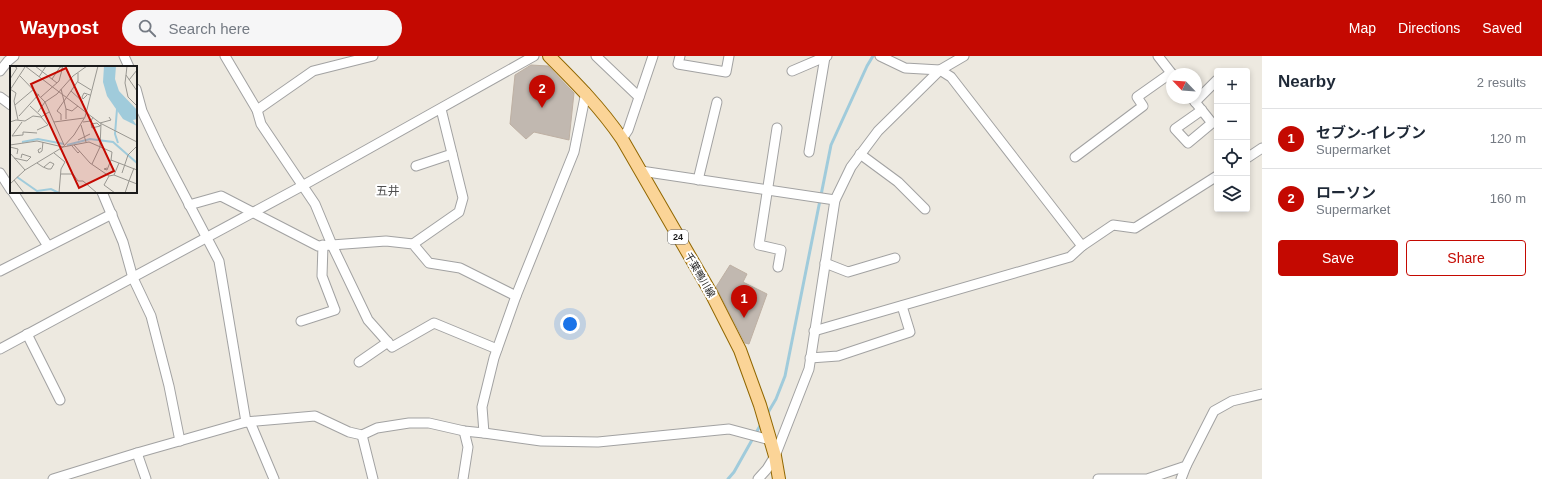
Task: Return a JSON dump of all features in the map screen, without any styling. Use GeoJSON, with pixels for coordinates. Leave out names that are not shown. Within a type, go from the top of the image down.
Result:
{"type":"FeatureCollection","features":[{"type":"Feature","properties":{"kind":"main road","name":"千葉鴨川線"},"geometry":{"type":"LineString","coordinates":[[549,56],[586,92],[606,116],[622,139],[711,293],[740,350],[760,406],[775,456],[779,479]]}},
{"type":"Feature","properties":{"kind":"street"},"geometry":{"type":"LineString","coordinates":[[0,71],[14,56]]}},
{"type":"Feature","properties":{"kind":"street"},"geometry":{"type":"LineString","coordinates":[[124,56],[129,66]]}},
{"type":"Feature","properties":{"kind":"street"},"geometry":{"type":"LineString","coordinates":[[225,56],[256,110],[261,124],[315,204],[328,245],[368,320],[392,347],[434,323],[497,349]]}},
{"type":"Feature","properties":{"kind":"street"},"geometry":{"type":"LineString","coordinates":[[256,110],[313,71],[373,56]]}},
{"type":"Feature","properties":{"kind":"street"},"geometry":{"type":"LineString","coordinates":[[0,349],[254,213],[534,56]]}},
{"type":"Feature","properties":{"kind":"street"},"geometry":{"type":"LineString","coordinates":[[596,56],[639,98]]}},
{"type":"Feature","properties":{"kind":"street"},"geometry":{"type":"LineString","coordinates":[[622,139],[628,130],[653,56]]}},
{"type":"Feature","properties":{"kind":"street"},"geometry":{"type":"LineString","coordinates":[[680,56],[678,64],[726,72],[729,56]]}},
{"type":"Feature","properties":{"kind":"street"},"geometry":{"type":"LineString","coordinates":[[880,56],[905,68],[940,70],[951,77],[1082,246]]}},
{"type":"Feature","properties":{"kind":"street"},"geometry":{"type":"LineString","coordinates":[[758,479],[767,469],[775,456],[808,369],[835,200],[850,167],[878,131],[940,70],[964,56]]}},
{"type":"Feature","properties":{"kind":"street"},"geometry":{"type":"LineString","coordinates":[[1158,56],[1168,68]]}},
{"type":"Feature","properties":{"kind":"street"},"geometry":{"type":"LineString","coordinates":[[792,71],[826,57]]}},
{"type":"Feature","properties":{"kind":"street"},"geometry":{"type":"LineString","coordinates":[[809,152],[826,57]]}},
{"type":"Feature","properties":{"kind":"street"},"geometry":{"type":"LineString","coordinates":[[1075,157],[1143,106],[1137,97],[1166,77]]}},
{"type":"Feature","properties":{"kind":"street"},"geometry":{"type":"LineString","coordinates":[[1202,92],[1214,82]]}},
{"type":"Feature","properties":{"kind":"street"},"geometry":{"type":"LineString","coordinates":[[484,433],[482,407],[497,349],[516,296],[574,152],[586,92]]}},
{"type":"Feature","properties":{"kind":"street"},"geometry":{"type":"LineString","coordinates":[[137,93],[142,111],[159,147],[219,261],[248,422],[274,479]]}},
{"type":"Feature","properties":{"kind":"street"},"geometry":{"type":"LineString","coordinates":[[0,97],[10,104]]}},
{"type":"Feature","properties":{"kind":"street"},"geometry":{"type":"LineString","coordinates":[[698,180],[717,102]]}},
{"type":"Feature","properties":{"kind":"street"},"geometry":{"type":"LineString","coordinates":[[1197,104],[1202,110]]}},
{"type":"Feature","properties":{"kind":"street"},"geometry":{"type":"LineString","coordinates":[[189,205],[221,196],[318,246],[386,241],[413,244],[459,212],[463,195],[441,109]]}},
{"type":"Feature","properties":{"kind":"street"},"geometry":{"type":"LineString","coordinates":[[777,128],[759,245],[781,250],[778,267]]}},
{"type":"Feature","properties":{"kind":"street"},"geometry":{"type":"LineString","coordinates":[[1250,156],[1262,148]]}},
{"type":"Feature","properties":{"kind":"street"},"geometry":{"type":"LineString","coordinates":[[416,166],[452,154]]}},
{"type":"Feature","properties":{"kind":"street"},"geometry":{"type":"LineString","coordinates":[[860,154],[898,182],[925,209]]}},
{"type":"Feature","properties":{"kind":"street"},"geometry":{"type":"LineString","coordinates":[[641,171],[835,200]]}},
{"type":"Feature","properties":{"kind":"street"},"geometry":{"type":"LineString","coordinates":[[0,173],[10,188]]}},
{"type":"Feature","properties":{"kind":"street"},"geometry":{"type":"LineString","coordinates":[[814,331],[1070,257],[1082,246],[1113,225],[1136,228],[1214,178]]}},
{"type":"Feature","properties":{"kind":"street"},"geometry":{"type":"LineString","coordinates":[[13,193],[48,246]]}},
{"type":"Feature","properties":{"kind":"street"},"geometry":{"type":"LineString","coordinates":[[102,193],[123,242],[133,278],[151,316],[169,386],[180,441]]}},
{"type":"Feature","properties":{"kind":"street"},"geometry":{"type":"LineString","coordinates":[[0,271],[112,214]]}},
{"type":"Feature","properties":{"kind":"street"},"geometry":{"type":"LineString","coordinates":[[413,244],[429,263],[460,268],[516,296]]}},
{"type":"Feature","properties":{"kind":"street"},"geometry":{"type":"LineString","coordinates":[[301,321],[335,310],[322,276],[328,245]]}},
{"type":"Feature","properties":{"kind":"street"},"geometry":{"type":"LineString","coordinates":[[825,263],[848,272],[895,258]]}},
{"type":"Feature","properties":{"kind":"street"},"geometry":{"type":"LineString","coordinates":[[810,358],[838,356],[910,332],[902,306]]}},
{"type":"Feature","properties":{"kind":"street"},"geometry":{"type":"LineString","coordinates":[[27,334],[60,400]]}},
{"type":"Feature","properties":{"kind":"street"},"geometry":{"type":"LineString","coordinates":[[360,362],[388,342]]}},
{"type":"Feature","properties":{"kind":"street"},"geometry":{"type":"LineString","coordinates":[[1181,479],[1214,411],[1232,402],[1262,394]]}},
{"type":"Feature","properties":{"kind":"street"},"geometry":{"type":"LineString","coordinates":[[53,479],[63,478],[137,453],[248,422],[315,416],[349,432],[362,435],[377,428],[409,423],[429,422],[464,431],[541,441],[598,442],[729,429],[770,440]]}},
{"type":"Feature","properties":{"kind":"street"},"geometry":{"type":"LineString","coordinates":[[463,479],[468,447],[464,431]]}},
{"type":"Feature","properties":{"kind":"street"},"geometry":{"type":"LineString","coordinates":[[362,435],[373,479]]}},
{"type":"Feature","properties":{"kind":"street"},"geometry":{"type":"LineString","coordinates":[[137,453],[146,479]]}},
{"type":"Feature","properties":{"kind":"street"},"geometry":{"type":"LineString","coordinates":[[1098,479],[1147,479],[1186,466]]}},
{"type":"Feature","properties":{"kind":"building"},"geometry":{"type":"Polygon","coordinates":[[[531,65],[548,66],[574,93],[569,140],[534,132],[526,139],[510,124],[515,75],[531,65]]]}},
{"type":"Feature","properties":{"kind":"building"},"geometry":{"type":"Polygon","coordinates":[[[730,265],[747,274],[743,282],[767,294],[749,344],[745,343],[716,287],[730,265]]]}},
{"type":"Feature","properties":{"kind":"waterway"},"geometry":{"type":"LineString","coordinates":[[766,416],[776,399],[785,376],[831,145],[873,56]]}},
{"type":"Feature","properties":{"kind":"waterway"},"geometry":{"type":"LineString","coordinates":[[728,479],[734,472],[761,424]]}},
{"type":"Feature","properties":{"kind":"place","name":"ローソン"},"geometry":{"type":"Point","coordinates":[542,108]}},
{"type":"Feature","properties":{"kind":"place","name":"セブン-イレブン"},"geometry":{"type":"Point","coordinates":[744,318]}},
{"type":"Feature","properties":{"kind":"district","name":"五井"},"geometry":{"type":"Point","coordinates":[388,191]}}]}
